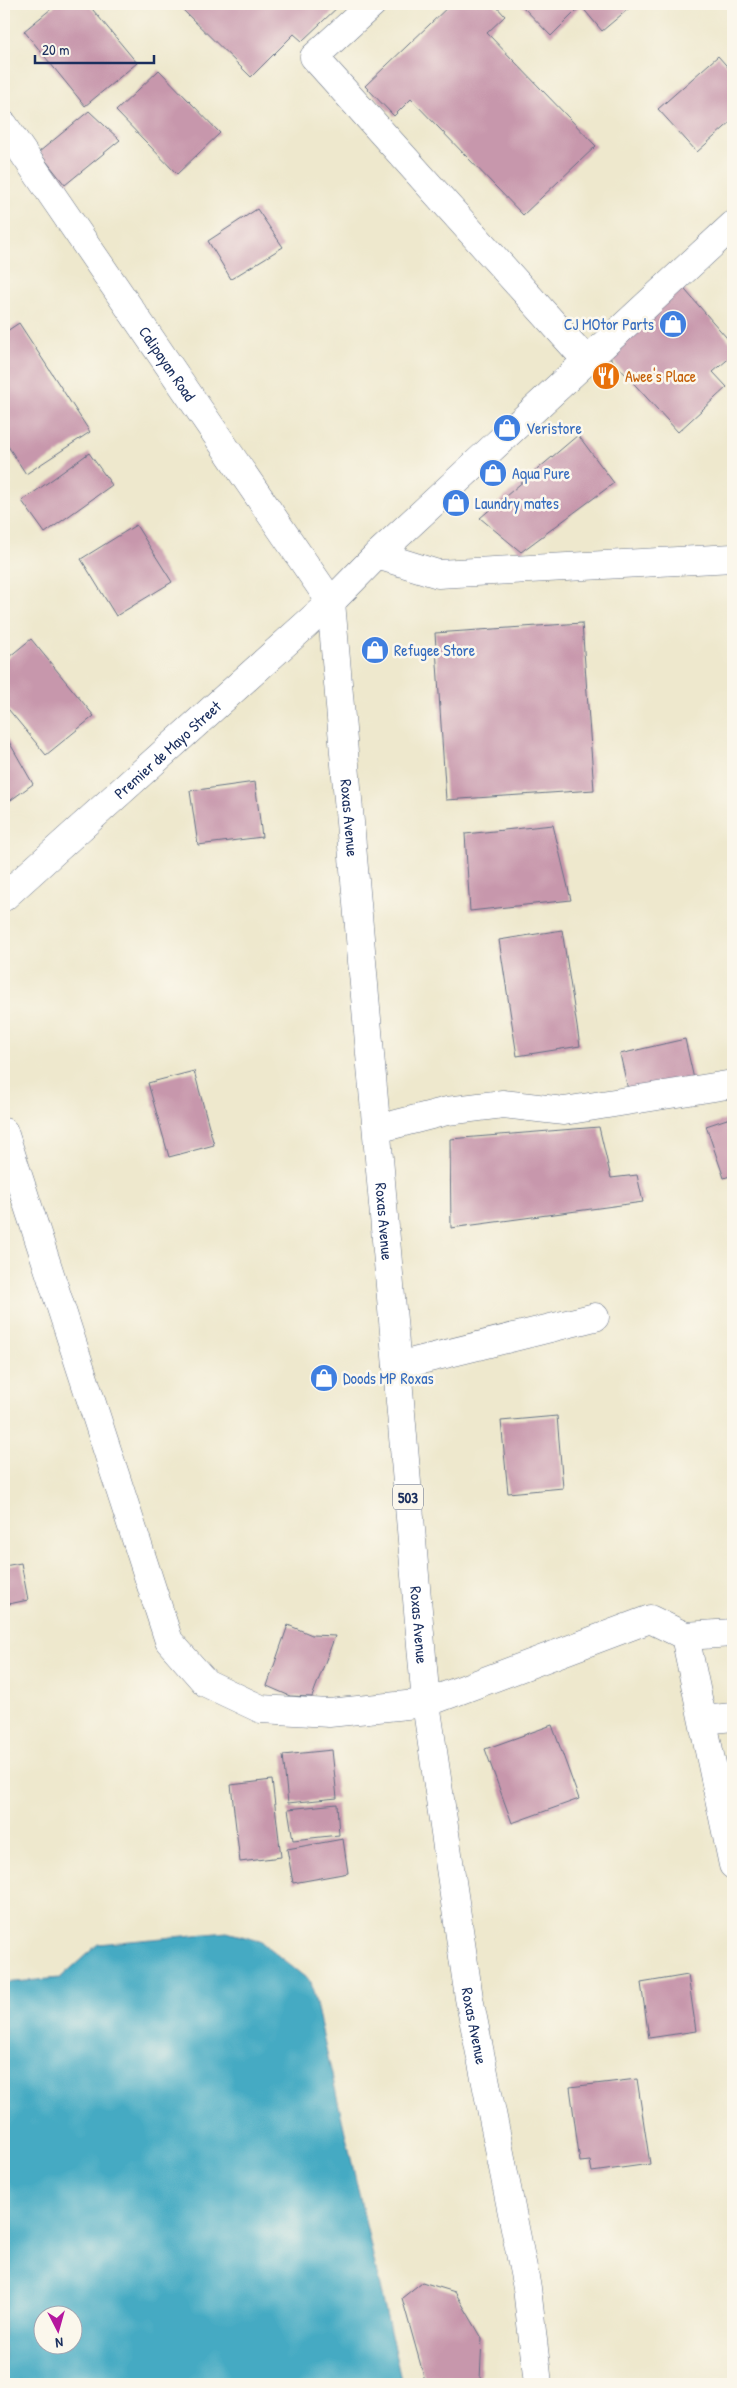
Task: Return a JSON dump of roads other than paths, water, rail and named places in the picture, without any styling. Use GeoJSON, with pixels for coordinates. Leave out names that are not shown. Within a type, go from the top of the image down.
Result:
{"type":"FeatureCollection","features":[{"type":"Feature","properties":{"kind":"main road"},"geometry":{"type":"LineString","coordinates":[[372,4],[314,57],[587,361]]}},
{"type":"Feature","properties":{"kind":"main road","name":"Calipayan Road"},"geometry":{"type":"LineString","coordinates":[[4,125],[330,602]]}},
{"type":"Feature","properties":{"kind":"main road"},"geometry":{"type":"LineString","coordinates":[[330,602],[733,225]]}},
{"type":"Feature","properties":{"kind":"main road"},"geometry":{"type":"LineString","coordinates":[[377,556],[438,574],[733,558]]}},
{"type":"Feature","properties":{"kind":"main road","name":"Premier de Mayo Street"},"geometry":{"type":"LineString","coordinates":[[4,898],[330,602]]}},
{"type":"Feature","properties":{"kind":"main road","name":"Roxas Avenue"},"geometry":{"type":"LineString","coordinates":[[330,602],[426,1703],[470,1998],[527,2288],[538,2384]]}},
{"type":"Feature","properties":{"kind":"main road"},"geometry":{"type":"LineString","coordinates":[[377,1129],[447,1111],[503,1104],[564,1111],[733,1084]]}},
{"type":"Feature","properties":{"kind":"main road"},"geometry":{"type":"LineString","coordinates":[[4,1132],[169,1641],[206,1683],[261,1709],[329,1713],[426,1703],[650,1619],[686,1636],[733,1633]]}},
{"type":"Feature","properties":{"kind":"main road"},"geometry":{"type":"LineString","coordinates":[[397,1366],[595,1317]]}},
{"type":"Feature","properties":{"kind":"main road"},"geometry":{"type":"LineString","coordinates":[[686,1636],[733,1865]]}},
{"type":"Feature","properties":{"kind":"main road"},"geometry":{"type":"LineString","coordinates":[[704,1720],[733,1717]]}},
{"type":"Feature","properties":{"kind":"water"},"geometry":{"type":"Polygon","coordinates":[[[227,1932],[260,1941],[311,1982],[402,2384],[4,2384],[4,1983],[60,1978],[98,1944],[227,1932]]]}},
{"type":"Feature","properties":{"kind":"place","name":"CJ MOtor Parts"},"geometry":{"type":"Point","coordinates":[673,324]}},
{"type":"Feature","properties":{"kind":"place","name":"Awee's Place"},"geometry":{"type":"Point","coordinates":[606,376]}},
{"type":"Feature","properties":{"kind":"place","name":"Veristore"},"geometry":{"type":"Point","coordinates":[507,428]}},
{"type":"Feature","properties":{"kind":"place","name":"Aqua Pure"},"geometry":{"type":"Point","coordinates":[493,473]}},
{"type":"Feature","properties":{"kind":"place","name":"Laundry mates"},"geometry":{"type":"Point","coordinates":[456,503]}},
{"type":"Feature","properties":{"kind":"place","name":"Refugee Store"},"geometry":{"type":"Point","coordinates":[375,650]}},
{"type":"Feature","properties":{"kind":"place","name":"Doods MP Roxas"},"geometry":{"type":"Point","coordinates":[324,1378]}}]}
